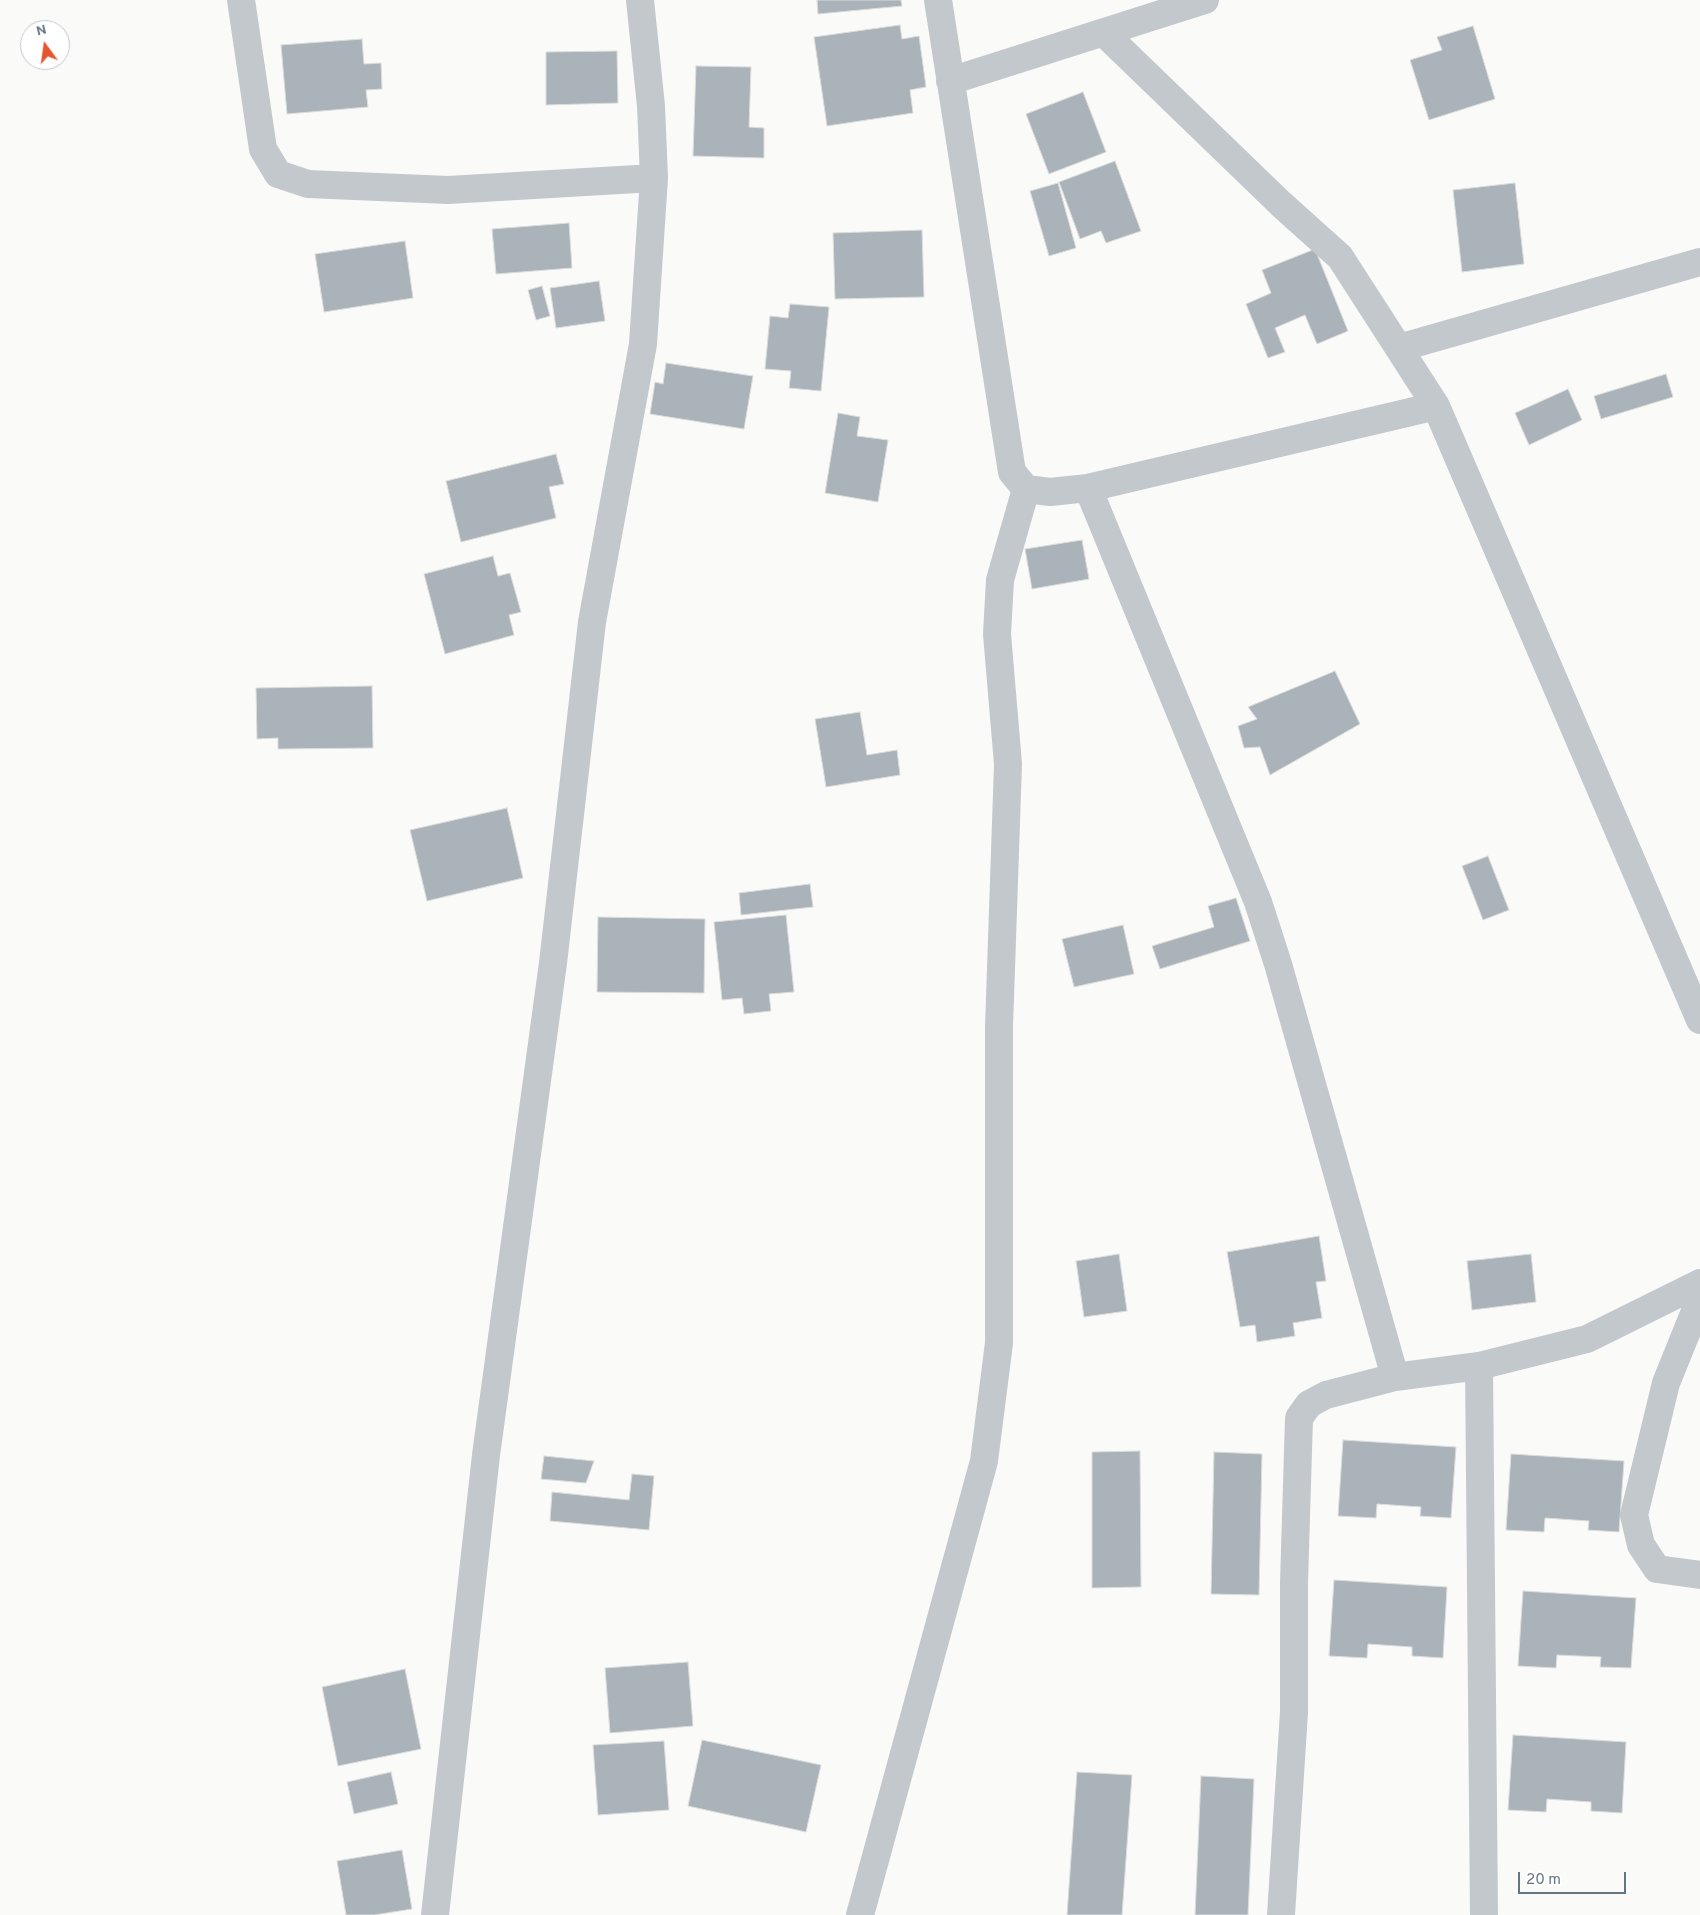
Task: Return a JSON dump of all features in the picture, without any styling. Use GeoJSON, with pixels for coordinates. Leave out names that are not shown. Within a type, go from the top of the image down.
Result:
{"type":"FeatureCollection","features":[{"type":"Feature","properties":{"kind":"street"},"geometry":{"type":"LineString","coordinates":[[241,0],[263,149],[278,174],[308,184],[448,190],[654,178]]}},
{"type":"Feature","properties":{"kind":"street"},"geometry":{"type":"LineString","coordinates":[[435,1915],[486,1455],[553,963],[592,622],[643,344],[654,178],[651,106],[640,0]]}},
{"type":"Feature","properties":{"kind":"street"},"geometry":{"type":"LineString","coordinates":[[938,0],[1012,472],[1026,489],[1050,492],[1088,488],[1436,406]]}},
{"type":"Feature","properties":{"kind":"street"},"geometry":{"type":"LineString","coordinates":[[950,81],[1205,0]]}},
{"type":"Feature","properties":{"kind":"street"},"geometry":{"type":"LineString","coordinates":[[1104,32],[1281,204],[1340,257],[1436,406],[1700,1020]]}},
{"type":"Feature","properties":{"kind":"street"},"geometry":{"type":"LineString","coordinates":[[1399,348],[1700,262]]}},
{"type":"Feature","properties":{"kind":"street"},"geometry":{"type":"LineString","coordinates":[[1088,488],[1258,902],[1278,964],[1395,1377]]}},
{"type":"Feature","properties":{"kind":"street"},"geometry":{"type":"LineString","coordinates":[[860,1915],[984,1461],[999,1343],[998,1027],[1008,764],[998,634],[1000,580],[1026,489]]}},
{"type":"Feature","properties":{"kind":"street"},"geometry":{"type":"LineString","coordinates":[[1281,1915],[1294,1712],[1294,1583],[1299,1418],[1309,1404],[1326,1395],[1395,1377],[1479,1366],[1587,1339],[1700,1283]]}},
{"type":"Feature","properties":{"kind":"street"},"geometry":{"type":"LineString","coordinates":[[1700,1299],[1666,1383],[1634,1515],[1641,1545],[1657,1569],[1700,1575]]}},
{"type":"Feature","properties":{"kind":"street"},"geometry":{"type":"LineString","coordinates":[[1479,1366],[1484,1915]]}},
{"type":"Feature","properties":{"kind":"building"},"geometry":{"type":"Polygon","coordinates":[[[817,0],[901,0],[902,6],[818,14],[817,0]]]}},
{"type":"Feature","properties":{"kind":"building"},"geometry":{"type":"Polygon","coordinates":[[[900,25],[902,39],[919,36],[926,87],[910,90],[913,113],[827,126],[814,37],[900,25]]]}},
{"type":"Feature","properties":{"kind":"building"},"geometry":{"type":"Polygon","coordinates":[[[1473,26],[1495,99],[1429,120],[1410,60],[1442,50],[1437,37],[1473,26]]]}},
{"type":"Feature","properties":{"kind":"building"},"geometry":{"type":"Polygon","coordinates":[[[362,39],[364,64],[381,63],[382,89],[366,90],[368,107],[287,114],[281,45],[362,39]]]}},
{"type":"Feature","properties":{"kind":"building"},"geometry":{"type":"Polygon","coordinates":[[[617,51],[618,103],[546,105],[546,52],[617,51]]]}},
{"type":"Feature","properties":{"kind":"building"},"geometry":{"type":"Polygon","coordinates":[[[696,66],[751,67],[749,127],[764,128],[764,158],[693,156],[696,66]]]}},
{"type":"Feature","properties":{"kind":"building"},"geometry":{"type":"Polygon","coordinates":[[[1083,92],[1106,152],[1049,174],[1026,114],[1083,92]]]}},
{"type":"Feature","properties":{"kind":"building"},"geometry":{"type":"Polygon","coordinates":[[[1115,161],[1141,231],[1106,243],[1101,231],[1080,239],[1059,182],[1115,161]]]}},
{"type":"Feature","properties":{"kind":"building"},"geometry":{"type":"Polygon","coordinates":[[[1058,183],[1076,248],[1049,256],[1030,191],[1058,183]]]}},
{"type":"Feature","properties":{"kind":"building"},"geometry":{"type":"Polygon","coordinates":[[[1515,183],[1524,264],[1462,272],[1453,190],[1515,183]]]}},
{"type":"Feature","properties":{"kind":"building"},"geometry":{"type":"Polygon","coordinates":[[[569,223],[572,268],[496,274],[492,229],[569,223]]]}},
{"type":"Feature","properties":{"kind":"building"},"geometry":{"type":"Polygon","coordinates":[[[922,230],[924,297],[835,299],[833,233],[922,230]]]}},
{"type":"Feature","properties":{"kind":"building"},"geometry":{"type":"Polygon","coordinates":[[[405,241],[413,298],[324,312],[315,254],[405,241]]]}},
{"type":"Feature","properties":{"kind":"building"},"geometry":{"type":"Polygon","coordinates":[[[1315,249],[1348,331],[1317,344],[1305,315],[1275,328],[1285,352],[1268,358],[1246,304],[1271,293],[1262,270],[1315,249]]]}},
{"type":"Feature","properties":{"kind":"building"},"geometry":{"type":"Polygon","coordinates":[[[599,281],[605,321],[556,328],[550,288],[599,281]]]}},
{"type":"Feature","properties":{"kind":"building"},"geometry":{"type":"Polygon","coordinates":[[[542,286],[550,316],[536,320],[528,290],[542,286]]]}},
{"type":"Feature","properties":{"kind":"building"},"geometry":{"type":"Polygon","coordinates":[[[790,304],[829,307],[821,391],[789,388],[791,371],[765,369],[770,316],[788,318],[790,304]]]}},
{"type":"Feature","properties":{"kind":"building"},"geometry":{"type":"Polygon","coordinates":[[[666,363],[753,376],[744,429],[650,414],[655,382],[663,384],[666,363]]]}},
{"type":"Feature","properties":{"kind":"building"},"geometry":{"type":"Polygon","coordinates":[[[1666,374],[1673,397],[1601,419],[1594,396],[1666,374]]]}},
{"type":"Feature","properties":{"kind":"building"},"geometry":{"type":"Polygon","coordinates":[[[1568,389],[1582,420],[1529,445],[1515,413],[1568,389]]]}},
{"type":"Feature","properties":{"kind":"building"},"geometry":{"type":"Polygon","coordinates":[[[838,413],[860,417],[857,436],[888,440],[878,502],[825,493],[838,413]]]}},
{"type":"Feature","properties":{"kind":"building"},"geometry":{"type":"Polygon","coordinates":[[[556,454],[564,484],[549,487],[556,518],[461,542],[446,481],[556,454]]]}},
{"type":"Feature","properties":{"kind":"building"},"geometry":{"type":"Polygon","coordinates":[[[1082,540],[1089,579],[1032,589],[1025,549],[1082,540]]]}},
{"type":"Feature","properties":{"kind":"building"},"geometry":{"type":"Polygon","coordinates":[[[493,556],[498,576],[510,573],[521,612],[509,615],[514,635],[445,654],[424,574],[493,556]]]}},
{"type":"Feature","properties":{"kind":"building"},"geometry":{"type":"Polygon","coordinates":[[[1335,671],[1360,724],[1270,775],[1260,747],[1244,748],[1238,726],[1257,719],[1248,707],[1335,671]]]}},
{"type":"Feature","properties":{"kind":"building"},"geometry":{"type":"Polygon","coordinates":[[[372,686],[373,748],[278,749],[278,738],[257,739],[256,688],[372,686]]]}},
{"type":"Feature","properties":{"kind":"building"},"geometry":{"type":"Polygon","coordinates":[[[860,712],[867,755],[897,750],[900,775],[826,787],[815,719],[860,712]]]}},
{"type":"Feature","properties":{"kind":"building"},"geometry":{"type":"Polygon","coordinates":[[[507,808],[523,878],[427,901],[410,830],[507,808]]]}},
{"type":"Feature","properties":{"kind":"building"},"geometry":{"type":"Polygon","coordinates":[[[1488,856],[1509,910],[1483,920],[1462,866],[1488,856]]]}},
{"type":"Feature","properties":{"kind":"building"},"geometry":{"type":"Polygon","coordinates":[[[810,884],[813,907],[741,915],[739,893],[810,884]]]}},
{"type":"Feature","properties":{"kind":"building"},"geometry":{"type":"Polygon","coordinates":[[[1236,898],[1250,941],[1160,969],[1152,946],[1214,927],[1208,906],[1236,898]]]}},
{"type":"Feature","properties":{"kind":"building"},"geometry":{"type":"Polygon","coordinates":[[[786,915],[794,992],[769,994],[771,1011],[744,1014],[742,998],[722,1000],[714,922],[786,915]]]}},
{"type":"Feature","properties":{"kind":"building"},"geometry":{"type":"Polygon","coordinates":[[[598,917],[705,919],[704,993],[597,992],[598,917]]]}},
{"type":"Feature","properties":{"kind":"building"},"geometry":{"type":"Polygon","coordinates":[[[1123,925],[1134,974],[1074,987],[1062,939],[1123,925]]]}},
{"type":"Feature","properties":{"kind":"building"},"geometry":{"type":"Polygon","coordinates":[[[1319,1236],[1326,1281],[1316,1282],[1322,1318],[1293,1323],[1295,1336],[1257,1342],[1255,1325],[1240,1327],[1227,1252],[1319,1236]]]}},
{"type":"Feature","properties":{"kind":"building"},"geometry":{"type":"Polygon","coordinates":[[[1119,1254],[1127,1311],[1084,1317],[1076,1261],[1119,1254]]]}},
{"type":"Feature","properties":{"kind":"building"},"geometry":{"type":"Polygon","coordinates":[[[1531,1254],[1536,1302],[1472,1310],[1467,1261],[1531,1254]]]}},
{"type":"Feature","properties":{"kind":"building"},"geometry":{"type":"Polygon","coordinates":[[[1343,1440],[1456,1447],[1451,1518],[1420,1516],[1421,1507],[1377,1504],[1376,1518],[1338,1516],[1343,1440]]]}},
{"type":"Feature","properties":{"kind":"building"},"geometry":{"type":"Polygon","coordinates":[[[1140,1451],[1141,1587],[1092,1588],[1092,1452],[1140,1451]]]}},
{"type":"Feature","properties":{"kind":"building"},"geometry":{"type":"Polygon","coordinates":[[[1214,1452],[1262,1454],[1259,1595],[1211,1594],[1214,1452]]]}},
{"type":"Feature","properties":{"kind":"building"},"geometry":{"type":"Polygon","coordinates":[[[1511,1454],[1624,1461],[1619,1532],[1588,1530],[1589,1521],[1545,1518],[1544,1532],[1506,1530],[1511,1454]]]}},
{"type":"Feature","properties":{"kind":"building"},"geometry":{"type":"Polygon","coordinates":[[[544,1456],[594,1461],[586,1483],[541,1479],[544,1456]]]}},
{"type":"Feature","properties":{"kind":"building"},"geometry":{"type":"Polygon","coordinates":[[[632,1474],[654,1476],[649,1530],[550,1521],[552,1492],[629,1500],[632,1474]]]}},
{"type":"Feature","properties":{"kind":"building"},"geometry":{"type":"Polygon","coordinates":[[[1334,1580],[1447,1587],[1443,1658],[1412,1656],[1412,1647],[1368,1644],[1367,1658],[1329,1656],[1334,1580]]]}},
{"type":"Feature","properties":{"kind":"building"},"geometry":{"type":"Polygon","coordinates":[[[1523,1591],[1636,1598],[1631,1668],[1600,1667],[1601,1657],[1557,1655],[1556,1668],[1518,1666],[1523,1591]]]}},
{"type":"Feature","properties":{"kind":"building"},"geometry":{"type":"Polygon","coordinates":[[[688,1662],[693,1726],[610,1733],[605,1668],[688,1662]]]}},
{"type":"Feature","properties":{"kind":"building"},"geometry":{"type":"Polygon","coordinates":[[[405,1669],[421,1749],[338,1766],[322,1687],[405,1669]]]}},
{"type":"Feature","properties":{"kind":"building"},"geometry":{"type":"Polygon","coordinates":[[[1513,1735],[1626,1742],[1622,1813],[1591,1811],[1591,1802],[1547,1799],[1546,1812],[1508,1810],[1513,1735]]]}},
{"type":"Feature","properties":{"kind":"building"},"geometry":{"type":"Polygon","coordinates":[[[702,1740],[821,1765],[806,1832],[688,1806],[702,1740]]]}},
{"type":"Feature","properties":{"kind":"building"},"geometry":{"type":"Polygon","coordinates":[[[664,1741],[669,1810],[598,1815],[593,1745],[664,1741]]]}},
{"type":"Feature","properties":{"kind":"building"},"geometry":{"type":"Polygon","coordinates":[[[391,1772],[398,1804],[354,1814],[347,1782],[391,1772]]]}},
{"type":"Feature","properties":{"kind":"building"},"geometry":{"type":"Polygon","coordinates":[[[1077,1772],[1132,1775],[1122,1915],[1067,1915],[1077,1772]]]}},
{"type":"Feature","properties":{"kind":"building"},"geometry":{"type":"Polygon","coordinates":[[[1201,1776],[1254,1779],[1248,1915],[1195,1915],[1201,1776]]]}},
{"type":"Feature","properties":{"kind":"building"},"geometry":{"type":"Polygon","coordinates":[[[402,1850],[412,1909],[374,1915],[346,1915],[337,1861],[402,1850]]]}}]}
